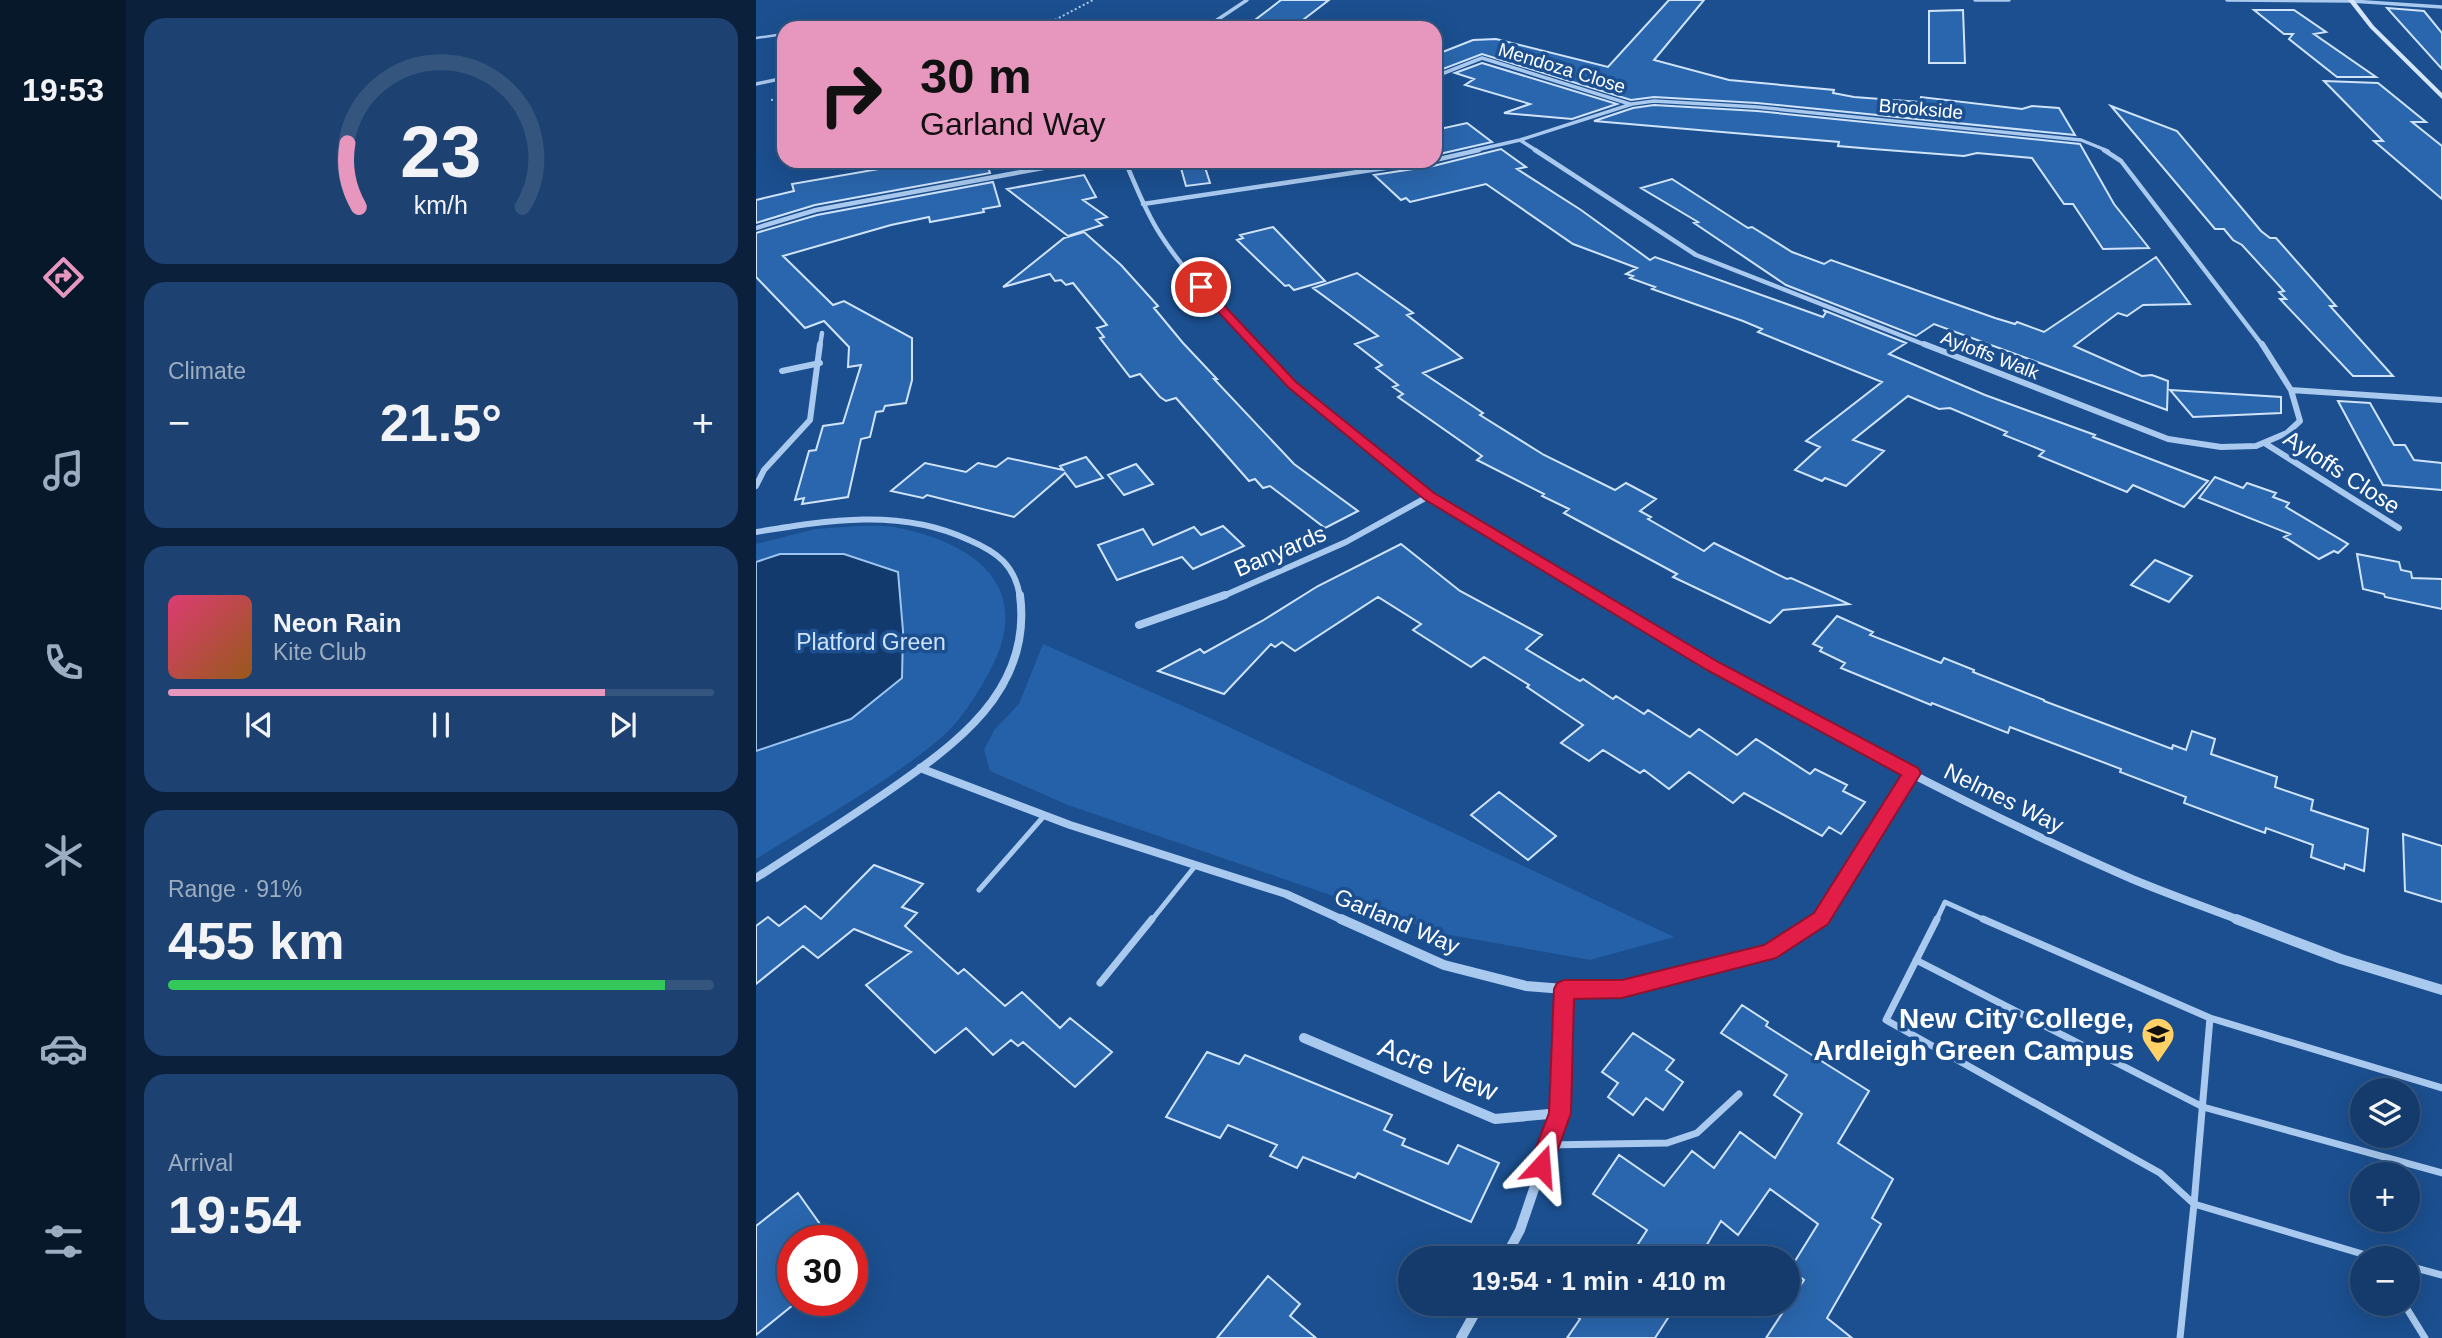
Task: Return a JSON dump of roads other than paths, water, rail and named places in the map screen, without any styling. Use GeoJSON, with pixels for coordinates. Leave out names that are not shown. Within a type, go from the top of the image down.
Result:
{"type":"FeatureCollection","features":[{"type":"Feature","properties":{"kind":"street"},"geometry":{"type":"LineString","coordinates":[[1216,21],[1247,0]]}},
{"type":"Feature","properties":{"kind":"street"},"geometry":{"type":"LineString","coordinates":[[1975,0],[2009,0]]}},
{"type":"Feature","properties":{"kind":"street"},"geometry":{"type":"LineString","coordinates":[[2227,0],[2351,0],[2442,7]]}},
{"type":"Feature","properties":{"kind":"street"},"geometry":{"type":"LineString","coordinates":[[2351,0],[2372,27],[2442,97]]}},
{"type":"Feature","properties":{"kind":"street","name":"Mendoza Close"},"geometry":{"type":"LineString","coordinates":[[1444,73],[1482,58],[1632,104]]}},
{"type":"Feature","properties":{"kind":"street"},"geometry":{"type":"LineString","coordinates":[[756,84],[777,80]]}},
{"type":"Feature","properties":{"kind":"street","name":"Brookside"},"geometry":{"type":"LineString","coordinates":[[1442,159],[1520,140],[1632,104],[1678,102],[2062,137],[2096,146],[2121,162],[2252,329],[2291,390]]}},
{"type":"Feature","properties":{"kind":"street","name":"Ayloffs Walk"},"geometry":{"type":"LineString","coordinates":[[1520,140],[1696,255],[2168,439],[2224,448],[2266,444],[2287,436],[2300,421],[2291,390]]}},
{"type":"Feature","properties":{"kind":"street"},"geometry":{"type":"LineString","coordinates":[[756,228],[816,210],[1043,168]]}},
{"type":"Feature","properties":{"kind":"street","name":"Nelmes Way"},"geometry":{"type":"LineString","coordinates":[[1128,168],[1143,204],[1161,236],[1187,271],[1292,384],[1429,496],[1712,666],[1912,773],[2133,879],[2341,959],[2442,990]]}},
{"type":"Feature","properties":{"kind":"street","name":"Brookside"},"geometry":{"type":"LineString","coordinates":[[1143,204],[1386,168]]}},
{"type":"Feature","properties":{"kind":"street"},"geometry":{"type":"LineString","coordinates":[[756,486],[764,470],[810,420],[820,363],[822,333]]}},
{"type":"Feature","properties":{"kind":"street"},"geometry":{"type":"LineString","coordinates":[[782,371],[820,363]]}},
{"type":"Feature","properties":{"kind":"street"},"geometry":{"type":"LineString","coordinates":[[2291,390],[2442,400]]}},
{"type":"Feature","properties":{"kind":"street","name":"Ayloffs Close"},"geometry":{"type":"LineString","coordinates":[[2266,444],[2399,528]]}},
{"type":"Feature","properties":{"kind":"street","name":"Banyards"},"geometry":{"type":"LineString","coordinates":[[1139,625],[1220,597],[1346,542],[1429,496]]}},
{"type":"Feature","properties":{"kind":"street"},"geometry":{"type":"LineString","coordinates":[[756,532],[861,518],[905,520],[939,527],[990,550],[1010,566],[1021,593],[1023,630],[1013,662],[995,696],[971,727],[944,752],[868,806],[756,877]]}},
{"type":"Feature","properties":{"kind":"street","name":"Garland Way"},"geometry":{"type":"LineString","coordinates":[[920,768],[1044,816],[1286,894],[1444,965],[1526,986],[1564,989],[1622,989],[1769,952],[1821,918],[1912,773]]}},
{"type":"Feature","properties":{"kind":"street"},"geometry":{"type":"LineString","coordinates":[[1511,1246],[1520,1230],[1560,1113],[1564,989]]}},
{"type":"Feature","properties":{"kind":"street","name":"Acre View"},"geometry":{"type":"LineString","coordinates":[[1304,1038],[1495,1119],[1560,1113]]}},
{"type":"Feature","properties":{"kind":"street"},"geometry":{"type":"LineString","coordinates":[[1461,1338],[1473,1316]]}},
{"type":"Feature","properties":{"kind":"lane"},"geometry":{"type":"LineString","coordinates":[[756,38],[777,35]]}},
{"type":"Feature","properties":{"kind":"lane"},"geometry":{"type":"LineString","coordinates":[[979,890],[1044,816]]}},
{"type":"Feature","properties":{"kind":"lane"},"geometry":{"type":"LineString","coordinates":[[1100,983],[1196,865]]}},
{"type":"Feature","properties":{"kind":"lane"},"geometry":{"type":"LineString","coordinates":[[2350,1250],[2194,1203],[2160,1173],[1886,1020],[1945,902],[2210,1018],[2442,1088]]}},
{"type":"Feature","properties":{"kind":"lane"},"geometry":{"type":"LineString","coordinates":[[1916,960],[2203,1107],[2442,1173]]}},
{"type":"Feature","properties":{"kind":"lane"},"geometry":{"type":"LineString","coordinates":[[2179,1338],[2210,1018]]}},
{"type":"Feature","properties":{"kind":"lane"},"geometry":{"type":"LineString","coordinates":[[1547,1145],[1667,1143],[1697,1133],[1739,1094]]}},
{"type":"Feature","properties":{"kind":"lane"},"geometry":{"type":"LineString","coordinates":[[2420,1269],[2442,1275]]}},
{"type":"Feature","properties":{"kind":"lane"},"geometry":{"type":"LineString","coordinates":[[2411,1316],[2425,1338]]}},
{"type":"Feature","properties":{"kind":"place","name":"New City College, Ardleigh Green Campus"},"geometry":{"type":"Point","coordinates":[2158,1064]}},
{"type":"Feature","properties":{"kind":"park label","name":"Platford Green"},"geometry":{"type":"Point","coordinates":[871,642]}}]}
